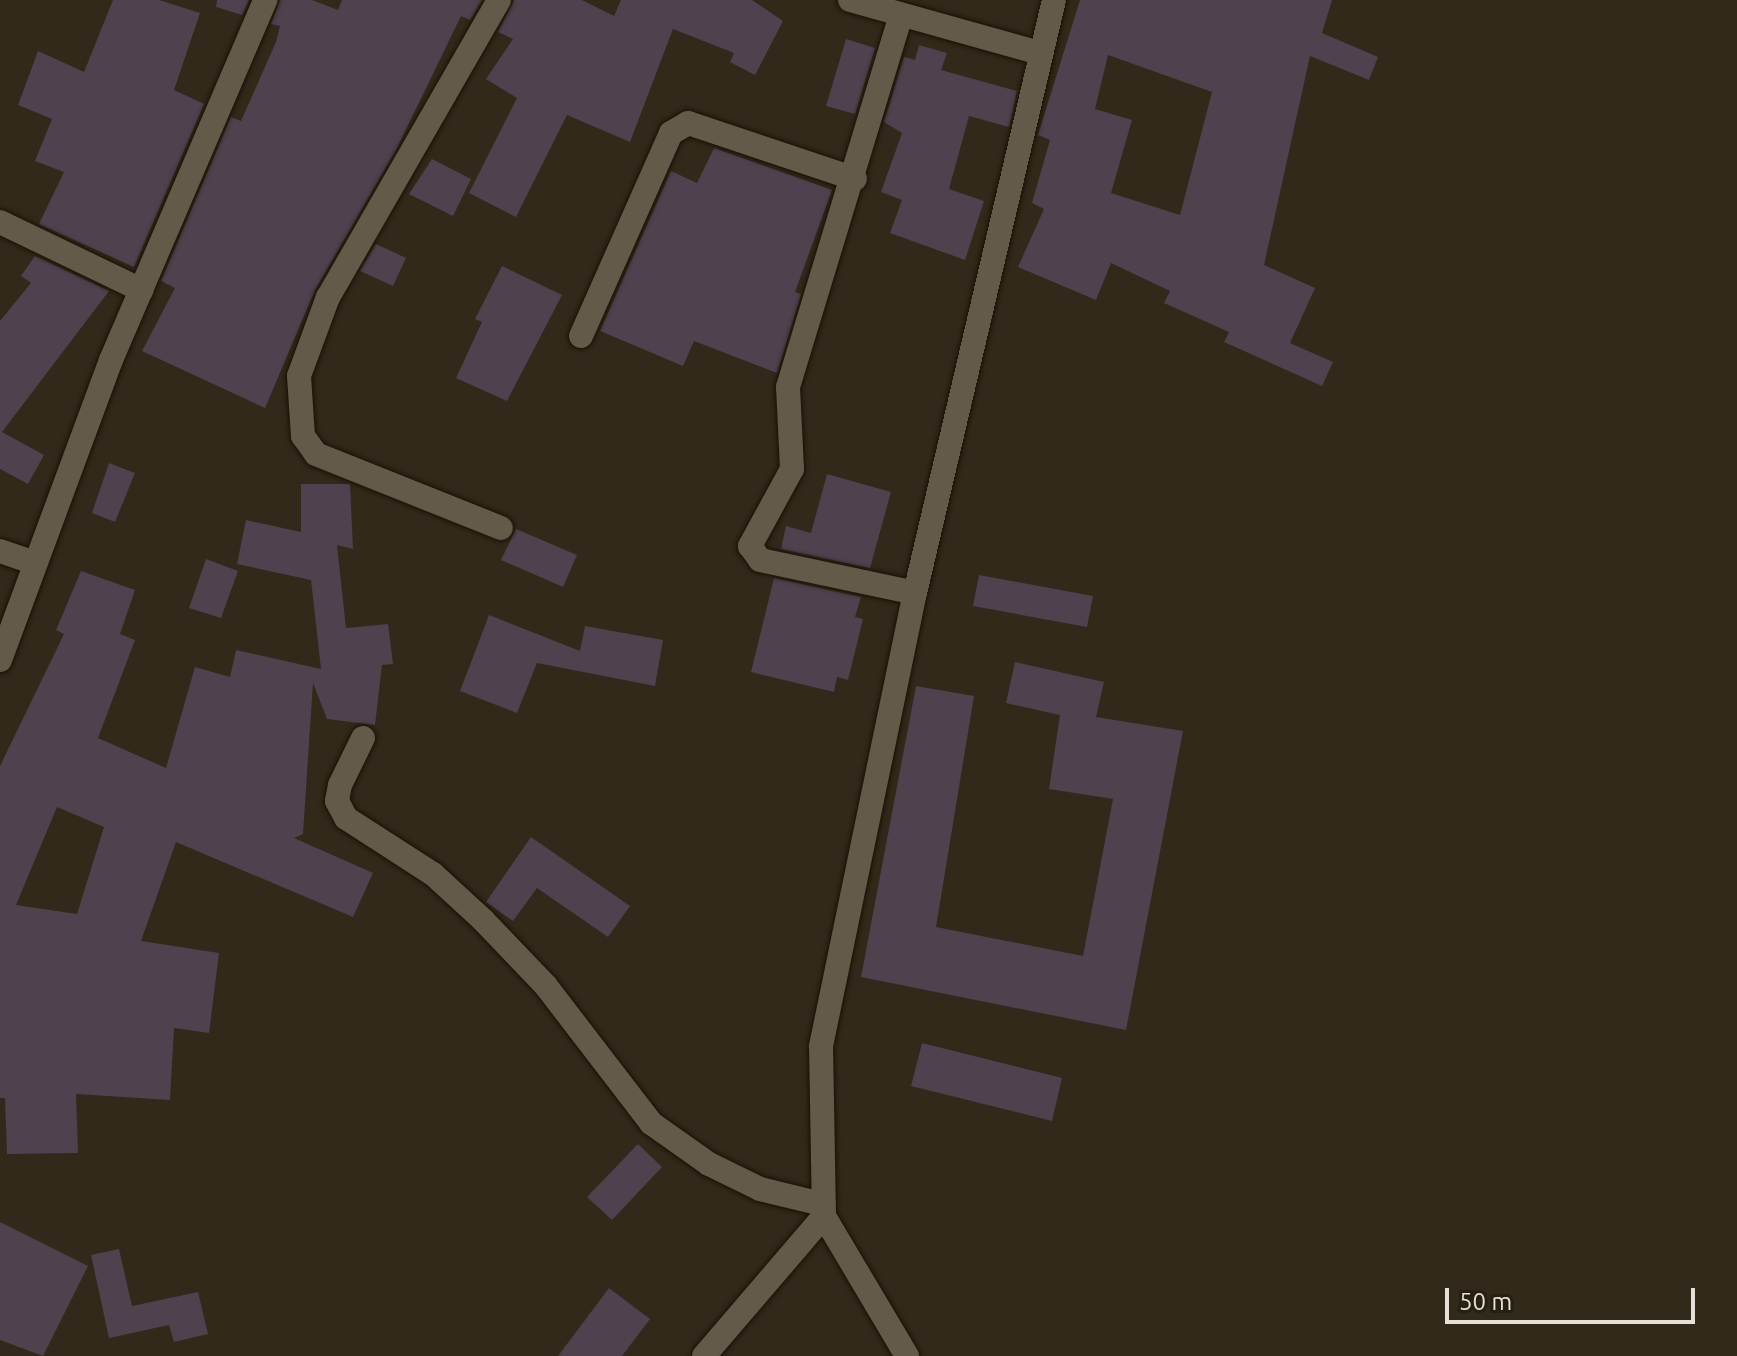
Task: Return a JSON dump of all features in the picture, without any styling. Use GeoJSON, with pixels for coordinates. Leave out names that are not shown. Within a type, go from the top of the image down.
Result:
{"type":"FeatureCollection","features":[{"type":"Feature","properties":{"kind":"street"},"geometry":{"type":"LineString","coordinates":[[0,660],[34,563],[141,290],[265,0]]}},
{"type":"Feature","properties":{"kind":"street"},"geometry":{"type":"LineString","coordinates":[[499,0],[328,297],[299,376],[303,436],[316,454],[501,528]]}},
{"type":"Feature","properties":{"kind":"street"},"geometry":{"type":"LineString","coordinates":[[850,0],[891,8],[1040,53]]}},
{"type":"Feature","properties":{"kind":"street"},"geometry":{"type":"LineString","coordinates":[[907,1356],[823,1210],[821,1046],[915,593],[1054,0]]}},
{"type":"Feature","properties":{"kind":"street"},"geometry":{"type":"LineString","coordinates":[[891,8],[855,179],[788,387],[792,469],[750,546],[760,560],[915,593]]}},
{"type":"Feature","properties":{"kind":"street"},"geometry":{"type":"LineString","coordinates":[[581,336],[671,133],[688,123],[855,179]]}},
{"type":"Feature","properties":{"kind":"street"},"geometry":{"type":"LineString","coordinates":[[0,222],[141,290]]}},
{"type":"Feature","properties":{"kind":"street"},"geometry":{"type":"LineString","coordinates":[[0,551],[34,563]]}},
{"type":"Feature","properties":{"kind":"street"},"geometry":{"type":"LineString","coordinates":[[363,738],[340,785],[337,801],[346,818],[433,874],[483,920],[546,986],[651,1123],[709,1164],[760,1189],[823,1210]]}},
{"type":"Feature","properties":{"kind":"street"},"geometry":{"type":"LineString","coordinates":[[704,1356],[823,1210]]}},
{"type":"Feature","properties":{"kind":"building"},"geometry":{"type":"Polygon","coordinates":[[[113,0],[159,0],[200,13],[174,90],[204,104],[134,267],[39,224],[64,172],[35,161],[52,119],[18,105],[38,51],[84,72],[113,0]]]}},
{"type":"Feature","properties":{"kind":"building"},"geometry":{"type":"Polygon","coordinates":[[[217,0],[249,0],[242,15],[216,7],[217,0]]]}},
{"type":"Feature","properties":{"kind":"building"},"geometry":{"type":"Polygon","coordinates":[[[280,0],[312,0],[338,10],[342,0],[482,0],[470,20],[461,16],[397,148],[315,290],[265,408],[142,351],[175,288],[161,281],[231,117],[241,121],[276,42],[280,26],[271,24],[280,0]]]}},
{"type":"Feature","properties":{"kind":"building"},"geometry":{"type":"Polygon","coordinates":[[[514,0],[582,0],[614,16],[621,0],[752,0],[783,21],[755,75],[730,62],[734,53],[673,29],[630,142],[567,115],[516,217],[469,193],[517,98],[486,79],[513,39],[498,32],[514,0]]]}},
{"type":"Feature","properties":{"kind":"building"},"geometry":{"type":"Polygon","coordinates":[[[1080,0],[1332,0],[1322,33],[1378,57],[1369,80],[1310,56],[1264,265],[1315,288],[1290,343],[1333,362],[1322,386],[1224,342],[1229,332],[1164,303],[1170,291],[1111,263],[1096,300],[1018,267],[1044,209],[1032,203],[1050,140],[1038,135],[1080,0]],[[1108,55],[1095,109],[1132,120],[1111,193],[1180,215],[1212,92],[1108,55]]]}},
{"type":"Feature","properties":{"kind":"building"},"geometry":{"type":"Polygon","coordinates":[[[846,39],[875,48],[855,114],[826,106],[846,39]]]}},
{"type":"Feature","properties":{"kind":"building"},"geometry":{"type":"Polygon","coordinates":[[[919,45],[947,53],[941,70],[1017,91],[1009,127],[969,116],[949,189],[984,201],[965,260],[890,233],[902,200],[881,192],[902,133],[884,122],[904,57],[915,60],[919,45]]]}},
{"type":"Feature","properties":{"kind":"building"},"geometry":{"type":"Polygon","coordinates":[[[714,148],[832,190],[795,292],[801,294],[777,373],[694,341],[683,366],[600,331],[671,171],[697,183],[714,148]]]}},
{"type":"Feature","properties":{"kind":"building"},"geometry":{"type":"Polygon","coordinates":[[[432,159],[471,179],[453,216],[409,194],[432,159]]]}},
{"type":"Feature","properties":{"kind":"building"},"geometry":{"type":"Polygon","coordinates":[[[376,244],[406,258],[393,286],[360,271],[376,244]]]}},
{"type":"Feature","properties":{"kind":"building"},"geometry":{"type":"Polygon","coordinates":[[[35,256],[109,291],[2,432],[44,455],[28,484],[0,469],[0,321],[31,283],[21,276],[35,256]]]}},
{"type":"Feature","properties":{"kind":"building"},"geometry":{"type":"Polygon","coordinates":[[[502,266],[562,295],[507,401],[456,378],[482,322],[475,319],[502,266]]]}},
{"type":"Feature","properties":{"kind":"building"},"geometry":{"type":"Polygon","coordinates":[[[109,463],[135,473],[115,522],[92,513],[109,463]]]}},
{"type":"Feature","properties":{"kind":"building"},"geometry":{"type":"Polygon","coordinates":[[[827,474],[891,492],[870,568],[781,549],[786,526],[811,533],[827,474]]]}},
{"type":"Feature","properties":{"kind":"building"},"geometry":{"type":"Polygon","coordinates":[[[301,484],[350,484],[353,549],[337,545],[346,628],[388,624],[393,664],[382,665],[375,725],[327,719],[313,683],[303,834],[294,838],[373,873],[353,917],[176,842],[141,941],[219,953],[209,1033],[174,1028],[170,1100],[76,1094],[78,1153],[7,1154],[5,1098],[0,1098],[0,766],[64,634],[56,630],[81,571],[135,590],[120,634],[135,640],[98,738],[166,768],[195,667],[230,677],[236,650],[321,669],[311,580],[237,564],[246,520],[301,532],[301,484]],[[57,807],[16,905],[77,914],[104,827],[57,807]]]}},
{"type":"Feature","properties":{"kind":"building"},"geometry":{"type":"Polygon","coordinates":[[[516,529],[577,555],[563,587],[501,560],[516,529]]]}},
{"type":"Feature","properties":{"kind":"building"},"geometry":{"type":"Polygon","coordinates":[[[206,559],[238,571],[221,618],[189,608],[206,559]]]}},
{"type":"Feature","properties":{"kind":"building"},"geometry":{"type":"Polygon","coordinates":[[[979,575],[1093,596],[1087,627],[973,606],[979,575]]]}},
{"type":"Feature","properties":{"kind":"building"},"geometry":{"type":"Polygon","coordinates":[[[774,578],[861,597],[855,617],[863,619],[848,680],[837,677],[834,692],[751,672],[774,578]]]}},
{"type":"Feature","properties":{"kind":"building"},"geometry":{"type":"Polygon","coordinates":[[[489,615],[580,651],[585,626],[663,640],[655,686],[537,663],[517,713],[460,691],[489,615]]]}},
{"type":"Feature","properties":{"kind":"building"},"geometry":{"type":"Polygon","coordinates":[[[1015,662],[1104,682],[1096,717],[1183,731],[1126,1030],[861,977],[916,686],[974,696],[936,927],[1083,956],[1113,799],[1049,789],[1060,715],[1006,703],[1015,662]]]}},
{"type":"Feature","properties":{"kind":"building"},"geometry":{"type":"Polygon","coordinates":[[[531,837],[630,906],[608,937],[537,888],[513,921],[486,902],[531,837]]]}},
{"type":"Feature","properties":{"kind":"building"},"geometry":{"type":"Polygon","coordinates":[[[922,1043],[1062,1078],[1052,1121],[911,1086],[922,1043]]]}},
{"type":"Feature","properties":{"kind":"building"},"geometry":{"type":"Polygon","coordinates":[[[638,1144],[662,1167],[612,1220],[587,1197],[638,1144]]]}},
{"type":"Feature","properties":{"kind":"building"},"geometry":{"type":"Polygon","coordinates":[[[0,1222],[88,1266],[43,1356],[0,1340],[0,1222]]]}},
{"type":"Feature","properties":{"kind":"building"},"geometry":{"type":"Polygon","coordinates":[[[119,1249],[132,1306],[198,1292],[208,1334],[174,1342],[169,1325],[109,1338],[91,1255],[119,1249]]]}},
{"type":"Feature","properties":{"kind":"building"},"geometry":{"type":"Polygon","coordinates":[[[609,1288],[650,1319],[622,1356],[558,1356],[609,1288]]]}}]}
